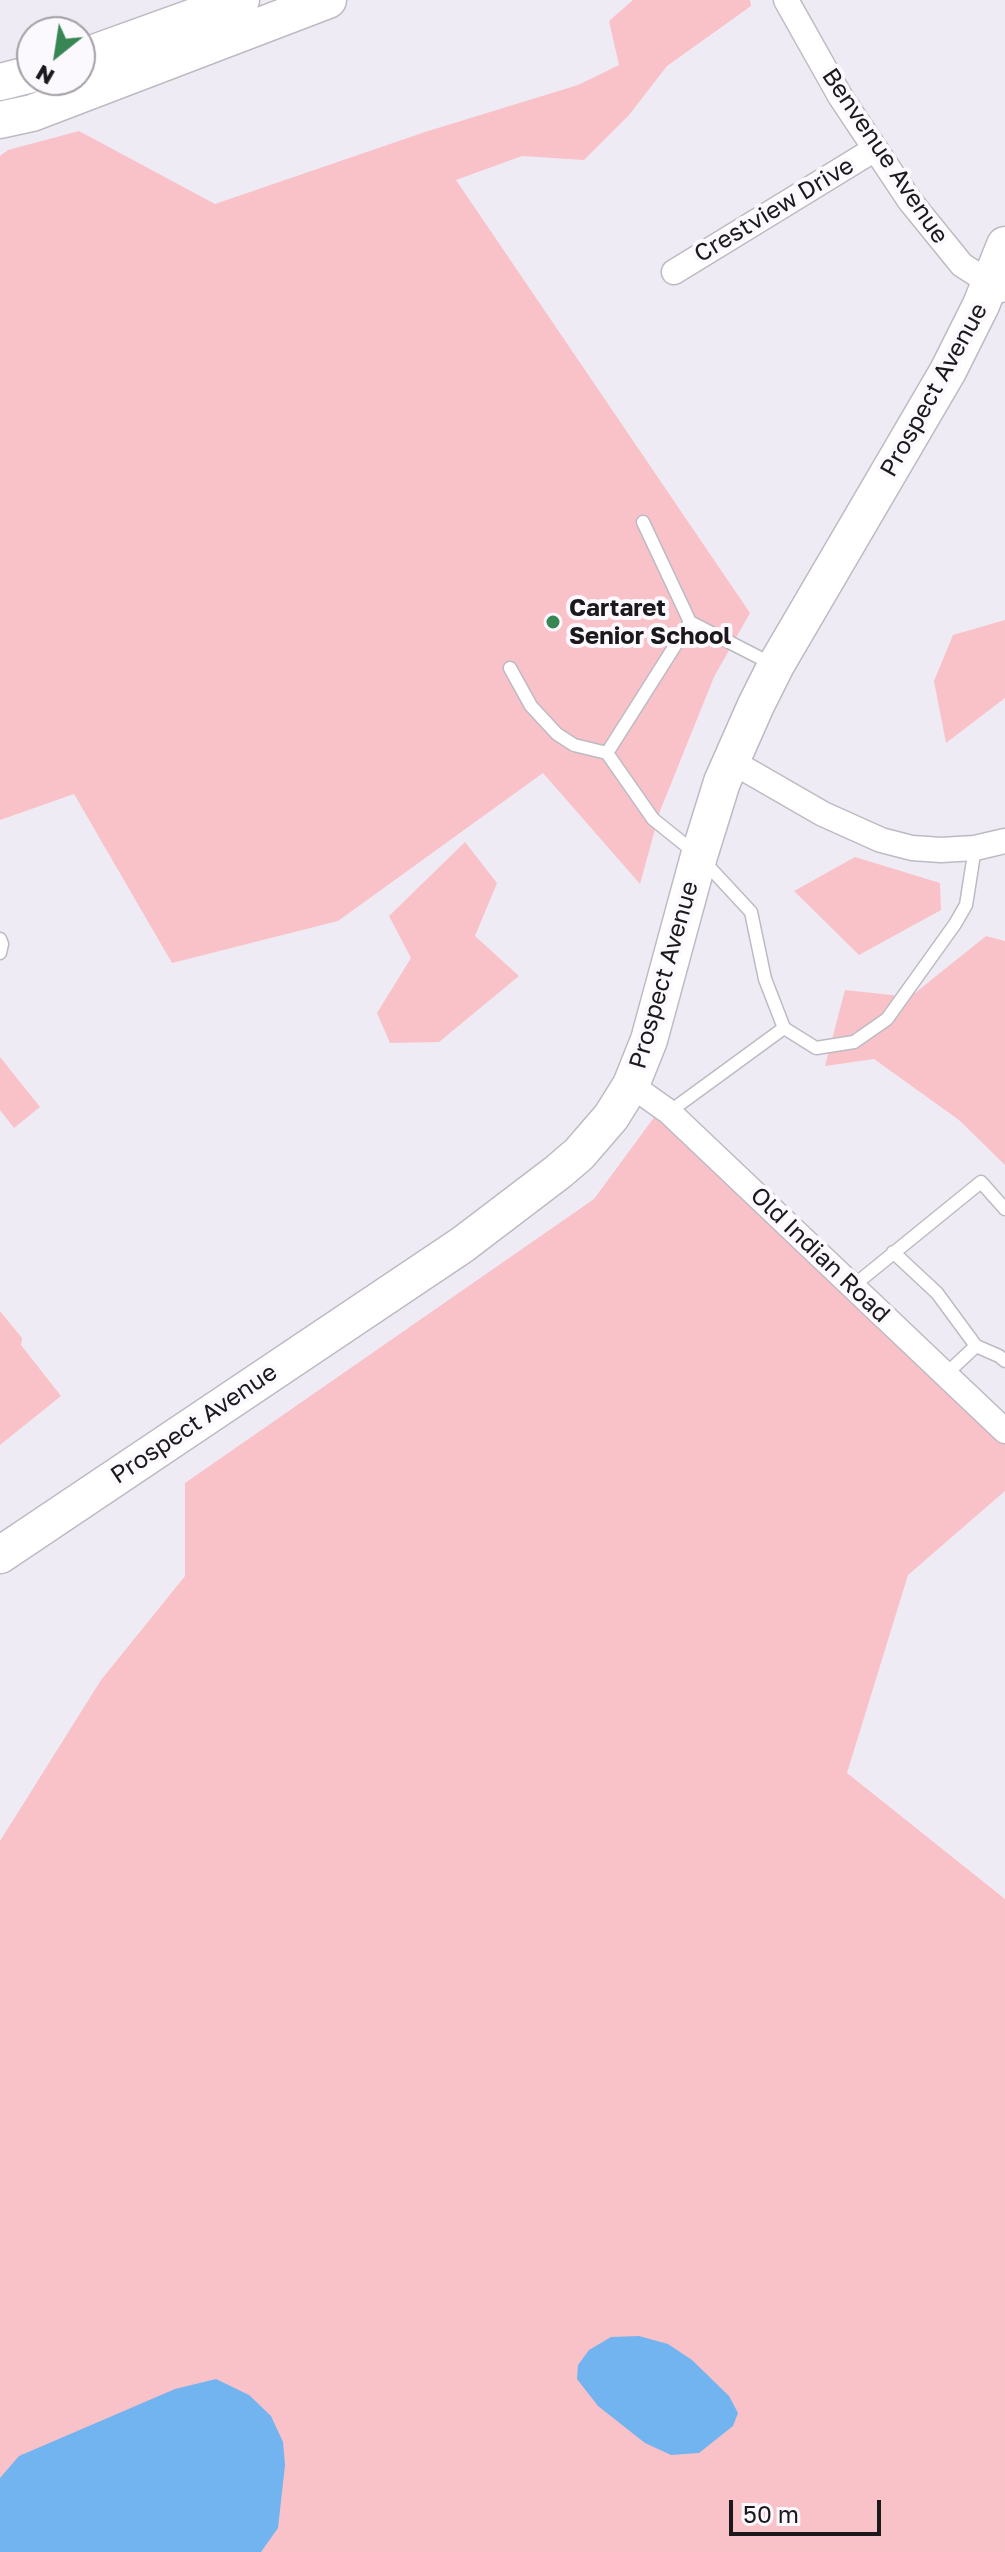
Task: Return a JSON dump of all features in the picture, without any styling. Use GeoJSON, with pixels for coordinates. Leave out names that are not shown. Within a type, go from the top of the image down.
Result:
{"type":"FeatureCollection","features":[{"type":"Feature","properties":{"kind":"main road"},"geometry":{"type":"LineString","coordinates":[[96,53],[207,15],[328,0]]}},
{"type":"Feature","properties":{"kind":"main road"},"geometry":{"type":"LineString","coordinates":[[0,120],[32,113],[207,15]]}},
{"type":"Feature","properties":{"kind":"main road","name":"Prospect Avenue"},"geometry":{"type":"LineString","coordinates":[[0,1555],[521,1203],[600,1132],[631,1085],[661,1002],[699,856],[731,761],[776,665],[998,288],[1005,245]]}},
{"type":"Feature","properties":{"kind":"street","name":"Benvenue Avenue"},"geometry":{"type":"LineString","coordinates":[[786,0],[840,96],[944,244],[962,265],[998,288]]}},
{"type":"Feature","properties":{"kind":"street","name":"Crestview Drive"},"geometry":{"type":"LineString","coordinates":[[674,272],[875,149]]}},
{"type":"Feature","properties":{"kind":"street"},"geometry":{"type":"LineString","coordinates":[[731,761],[823,814],[881,840],[912,848],[975,848],[1005,841]]}},
{"type":"Feature","properties":{"kind":"street","name":"Old Indian Road"},"geometry":{"type":"LineString","coordinates":[[631,1085],[669,1112],[1005,1431]]}},
{"type":"Feature","properties":{"kind":"lane"},"geometry":{"type":"LineString","coordinates":[[643,522],[690,622],[776,665]]}},
{"type":"Feature","properties":{"kind":"lane"},"geometry":{"type":"LineString","coordinates":[[607,753],[690,622]]}},
{"type":"Feature","properties":{"kind":"lane"},"geometry":{"type":"LineString","coordinates":[[510,668],[531,706],[557,734],[574,745],[607,753],[653,819],[699,856],[751,912],[765,979],[784,1028],[816,1048],[854,1042],[887,1019],[966,905],[975,848]]}},
{"type":"Feature","properties":{"kind":"lane"},"geometry":{"type":"LineString","coordinates":[[0,939],[0,953]]}},
{"type":"Feature","properties":{"kind":"lane"},"geometry":{"type":"LineString","coordinates":[[669,1112],[784,1028]]}},
{"type":"Feature","properties":{"kind":"lane"},"geometry":{"type":"LineString","coordinates":[[853,1286],[981,1182],[1005,1209]]}},
{"type":"Feature","properties":{"kind":"lane"},"geometry":{"type":"LineString","coordinates":[[893,1252],[937,1293],[976,1346],[1005,1361]]}},
{"type":"Feature","properties":{"kind":"lane"},"geometry":{"type":"LineString","coordinates":[[946,1374],[976,1346]]}},
{"type":"Feature","properties":{"kind":"shaded area"},"geometry":{"type":"Polygon","coordinates":[[[633,0],[750,0],[751,6],[667,66],[629,115],[584,160],[522,156],[456,180],[750,613],[714,677],[660,811],[640,884],[543,773],[338,921],[172,963],[74,794],[0,820],[0,156],[8,150],[79,131],[215,204],[425,132],[578,85],[619,65],[609,21],[633,0]]]}},
{"type":"Feature","properties":{"kind":"shaded area"},"geometry":{"type":"Polygon","coordinates":[[[1005,620],[1005,698],[946,743],[934,681],[953,635],[1005,620]]]}},
{"type":"Feature","properties":{"kind":"shaded area"},"geometry":{"type":"Polygon","coordinates":[[[465,842],[497,883],[475,936],[519,976],[439,1042],[390,1043],[377,1013],[411,958],[389,916],[465,842]]]}},
{"type":"Feature","properties":{"kind":"shaded area"},"geometry":{"type":"Polygon","coordinates":[[[855,857],[940,883],[941,910],[859,955],[794,891],[855,857]]]}},
{"type":"Feature","properties":{"kind":"shaded area"},"geometry":{"type":"Polygon","coordinates":[[[986,936],[1005,941],[1005,1165],[959,1120],[874,1059],[825,1066],[845,990],[910,997],[986,936]]]}},
{"type":"Feature","properties":{"kind":"shaded area"},"geometry":{"type":"Polygon","coordinates":[[[0,1057],[40,1107],[14,1128],[0,1110],[0,1057]]]}},
{"type":"Feature","properties":{"kind":"shaded area"},"geometry":{"type":"Polygon","coordinates":[[[658,1112],[1005,1433],[1005,1491],[908,1575],[847,1773],[1005,1899],[1005,2552],[0,2552],[0,1841],[101,1680],[185,1576],[185,1483],[594,1199],[658,1112]]]}},
{"type":"Feature","properties":{"kind":"shaded area"},"geometry":{"type":"Polygon","coordinates":[[[0,1311],[22,1338],[21,1345],[61,1396],[0,1445],[0,1311]]]}},
{"type":"Feature","properties":{"kind":"water"},"geometry":{"type":"Polygon","coordinates":[[[639,2336],[668,2344],[692,2360],[729,2396],[738,2413],[733,2426],[699,2453],[671,2455],[645,2443],[598,2406],[577,2379],[578,2365],[589,2350],[611,2337],[639,2336]]]}},
{"type":"Feature","properties":{"kind":"water"},"geometry":{"type":"Polygon","coordinates":[[[216,2379],[249,2395],[271,2416],[283,2442],[285,2465],[278,2528],[261,2552],[0,2552],[0,2478],[19,2456],[175,2389],[216,2379]]]}},
{"type":"Feature","properties":{"kind":"place","name":"Cartaret Senior School"},"geometry":{"type":"Point","coordinates":[553,622]}}]}
